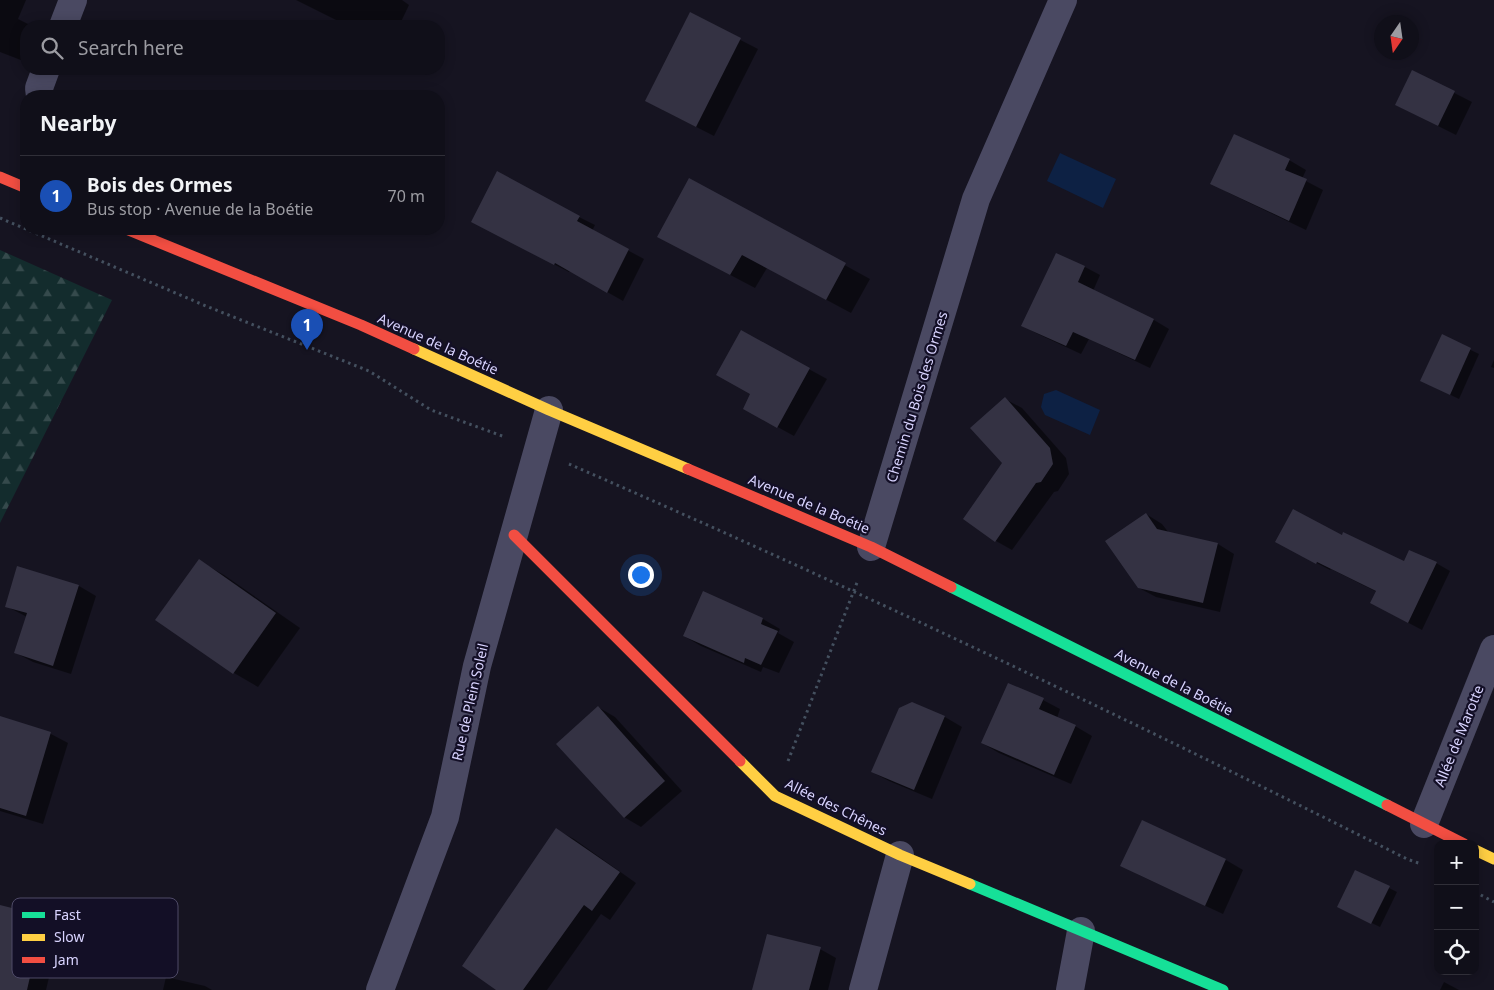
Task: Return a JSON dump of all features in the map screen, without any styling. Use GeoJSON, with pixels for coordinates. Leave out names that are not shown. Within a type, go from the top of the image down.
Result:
{"type":"FeatureCollection","features":[{"type":"Feature","properties":{"kind":"main road"},"geometry":{"type":"LineString","coordinates":[[0,177],[20,185]]}},
{"type":"Feature","properties":{"kind":"main road","name":"Avenue de la Boétie"},"geometry":{"type":"LineString","coordinates":[[141,235],[361,325],[549,410],[871,547],[1456,840]]}},
{"type":"Feature","properties":{"kind":"main road","name":"Allée des Chênes"},"geometry":{"type":"LineString","coordinates":[[514,535],[775,796],[900,855],[1223,990]]}},
{"type":"Feature","properties":{"kind":"main road"},"geometry":{"type":"LineString","coordinates":[[1479,852],[1494,859]]}},
{"type":"Feature","properties":{"kind":"street"},"geometry":{"type":"LineString","coordinates":[[65,20],[73,0]]}},
{"type":"Feature","properties":{"kind":"street","name":"Chemin du Bois des Ormes"},"geometry":{"type":"LineString","coordinates":[[871,547],[976,199],[1063,0]]}},
{"type":"Feature","properties":{"kind":"street"},"geometry":{"type":"LineString","coordinates":[[39,90],[44,75]]}},
{"type":"Feature","properties":{"kind":"street","name":"Rue de Plein Soleil"},"geometry":{"type":"LineString","coordinates":[[380,990],[445,817],[477,666],[549,410]]}},
{"type":"Feature","properties":{"kind":"street","name":"Allée de Marotte"},"geometry":{"type":"LineString","coordinates":[[1424,824],[1494,649]]}},
{"type":"Feature","properties":{"kind":"street"},"geometry":{"type":"LineString","coordinates":[[863,990],[900,855]]}},
{"type":"Feature","properties":{"kind":"street"},"geometry":{"type":"LineString","coordinates":[[1070,990],[1081,931]]}},
{"type":"Feature","properties":{"kind":"path"},"geometry":{"type":"LineString","coordinates":[[0,218],[20,227]]}},
{"type":"Feature","properties":{"kind":"path"},"geometry":{"type":"LineString","coordinates":[[40,235],[206,306],[369,371],[431,410],[537,450],[854,592],[1043,680],[1231,770],[1407,858],[1427,866]]}},
{"type":"Feature","properties":{"kind":"path"},"geometry":{"type":"LineString","coordinates":[[775,796],[871,547]]}},
{"type":"Feature","properties":{"kind":"path"},"geometry":{"type":"LineString","coordinates":[[1479,894],[1494,902]]}},
{"type":"Feature","properties":{"kind":"green space"},"geometry":{"type":"Polygon","coordinates":[[[0,250],[112,300],[0,523],[0,250]]]}},
{"type":"Feature","properties":{"kind":"water"},"geometry":{"type":"Polygon","coordinates":[[[1060,153],[1116,179],[1103,208],[1047,181],[1060,153]]]}},
{"type":"Feature","properties":{"kind":"water"},"geometry":{"type":"Polygon","coordinates":[[[1056,390],[1100,410],[1090,435],[1045,415],[1041,407],[1044,394],[1056,390]]]}},
{"type":"Feature","properties":{"kind":"building"},"geometry":{"type":"Polygon","coordinates":[[[690,12],[741,38],[696,127],[645,101],[690,12]]]}},
{"type":"Feature","properties":{"kind":"building"},"geometry":{"type":"Polygon","coordinates":[[[1412,70],[1455,91],[1438,126],[1395,105],[1412,70]]]}},
{"type":"Feature","properties":{"kind":"building"},"geometry":{"type":"Polygon","coordinates":[[[1234,134],[1290,159],[1285,170],[1307,179],[1289,221],[1210,184],[1234,134]]]}},
{"type":"Feature","properties":{"kind":"building"},"geometry":{"type":"Polygon","coordinates":[[[497,171],[580,216],[577,221],[629,249],[607,293],[555,263],[554,265],[471,222],[497,171]]]}},
{"type":"Feature","properties":{"kind":"building"},"geometry":{"type":"Polygon","coordinates":[[[689,178],[846,263],[826,300],[742,255],[730,275],[657,237],[689,178]]]}},
{"type":"Feature","properties":{"kind":"building"},"geometry":{"type":"Polygon","coordinates":[[[1056,253],[1085,266],[1078,282],[1154,319],[1135,360],[1073,332],[1066,346],[1021,326],[1056,253]]]}},
{"type":"Feature","properties":{"kind":"building"},"geometry":{"type":"Polygon","coordinates":[[[741,330],[810,368],[777,428],[743,409],[750,394],[716,375],[741,330]]]}},
{"type":"Feature","properties":{"kind":"building"},"geometry":{"type":"Polygon","coordinates":[[[1442,334],[1471,348],[1450,395],[1420,381],[1442,334]]]}},
{"type":"Feature","properties":{"kind":"building"},"geometry":{"type":"Polygon","coordinates":[[[1005,397],[1050,448],[1053,464],[1041,482],[1036,483],[995,542],[963,519],[1002,463],[970,428],[1005,397]]]}},
{"type":"Feature","properties":{"kind":"building"},"geometry":{"type":"Polygon","coordinates":[[[1293,509],[1342,535],[1343,532],[1404,561],[1409,550],[1437,562],[1408,623],[1370,603],[1376,591],[1317,562],[1316,564],[1275,542],[1293,509]]]}},
{"type":"Feature","properties":{"kind":"building"},"geometry":{"type":"Polygon","coordinates":[[[1146,513],[1157,529],[1218,543],[1203,603],[1138,588],[1105,541],[1146,513]]]}},
{"type":"Feature","properties":{"kind":"building"},"geometry":{"type":"Polygon","coordinates":[[[199,559],[276,613],[233,674],[155,620],[199,559]]]}},
{"type":"Feature","properties":{"kind":"building"},"geometry":{"type":"Polygon","coordinates":[[[17,566],[79,585],[53,666],[14,653],[27,613],[5,607],[17,566]]]}},
{"type":"Feature","properties":{"kind":"building"},"geometry":{"type":"Polygon","coordinates":[[[703,591],[763,618],[761,624],[778,631],[761,665],[745,658],[744,663],[683,636],[703,591]]]}},
{"type":"Feature","properties":{"kind":"building"},"geometry":{"type":"Polygon","coordinates":[[[1008,683],[1044,698],[1039,709],[1076,725],[1054,775],[981,743],[1008,683]]]}},
{"type":"Feature","properties":{"kind":"building"},"geometry":{"type":"Polygon","coordinates":[[[912,702],[945,716],[914,790],[871,772],[899,708],[912,702]]]}},
{"type":"Feature","properties":{"kind":"building"},"geometry":{"type":"Polygon","coordinates":[[[598,706],[665,781],[624,818],[556,744],[598,706]]]}},
{"type":"Feature","properties":{"kind":"building"},"geometry":{"type":"Polygon","coordinates":[[[0,716],[51,732],[26,816],[0,808],[0,716]]]}},
{"type":"Feature","properties":{"kind":"building"},"geometry":{"type":"Polygon","coordinates":[[[1142,820],[1226,859],[1205,906],[1120,866],[1142,820]]]}},
{"type":"Feature","properties":{"kind":"building"},"geometry":{"type":"Polygon","coordinates":[[[556,828],[620,872],[592,911],[584,905],[523,990],[496,990],[462,966],[556,828]]]}},
{"type":"Feature","properties":{"kind":"building"},"geometry":{"type":"Polygon","coordinates":[[[1355,870],[1390,886],[1371,924],[1337,907],[1355,870]]]}},
{"type":"Feature","properties":{"kind":"building"},"geometry":{"type":"Polygon","coordinates":[[[0,905],[12,908],[12,978],[30,978],[27,990],[0,990],[0,905]]]}},
{"type":"Feature","properties":{"kind":"building"},"geometry":{"type":"Polygon","coordinates":[[[767,934],[821,947],[809,990],[752,990],[767,934]]]}},
{"type":"Feature","properties":{"kind":"traffic: fast"},"geometry":{"type":"LineString","coordinates":[[951,587],[1387,805]]}},
{"type":"Feature","properties":{"kind":"traffic: fast"},"geometry":{"type":"LineString","coordinates":[[970,884],[1223,990]]}},
{"type":"Feature","properties":{"kind":"traffic: slow"},"geometry":{"type":"LineString","coordinates":[[414,349],[549,410],[688,469]]}},
{"type":"Feature","properties":{"kind":"traffic: slow"},"geometry":{"type":"LineString","coordinates":[[740,761],[775,796],[900,855],[970,884]]}},
{"type":"Feature","properties":{"kind":"traffic: slow"},"geometry":{"type":"LineString","coordinates":[[1479,852],[1494,859]]}},
{"type":"Feature","properties":{"kind":"traffic: jam"},"geometry":{"type":"LineString","coordinates":[[0,177],[20,185]]}},
{"type":"Feature","properties":{"kind":"traffic: jam"},"geometry":{"type":"LineString","coordinates":[[141,235],[361,325],[414,349]]}},
{"type":"Feature","properties":{"kind":"traffic: jam"},"geometry":{"type":"LineString","coordinates":[[688,469],[871,547],[951,587]]}},
{"type":"Feature","properties":{"kind":"traffic: jam"},"geometry":{"type":"LineString","coordinates":[[514,535],[740,761]]}},
{"type":"Feature","properties":{"kind":"traffic: jam"},"geometry":{"type":"LineString","coordinates":[[1387,805],[1456,840]]}},
{"type":"Feature","properties":{"kind":"place","name":"Bois des Ormes"},"geometry":{"type":"Point","coordinates":[307,350]}}]}
